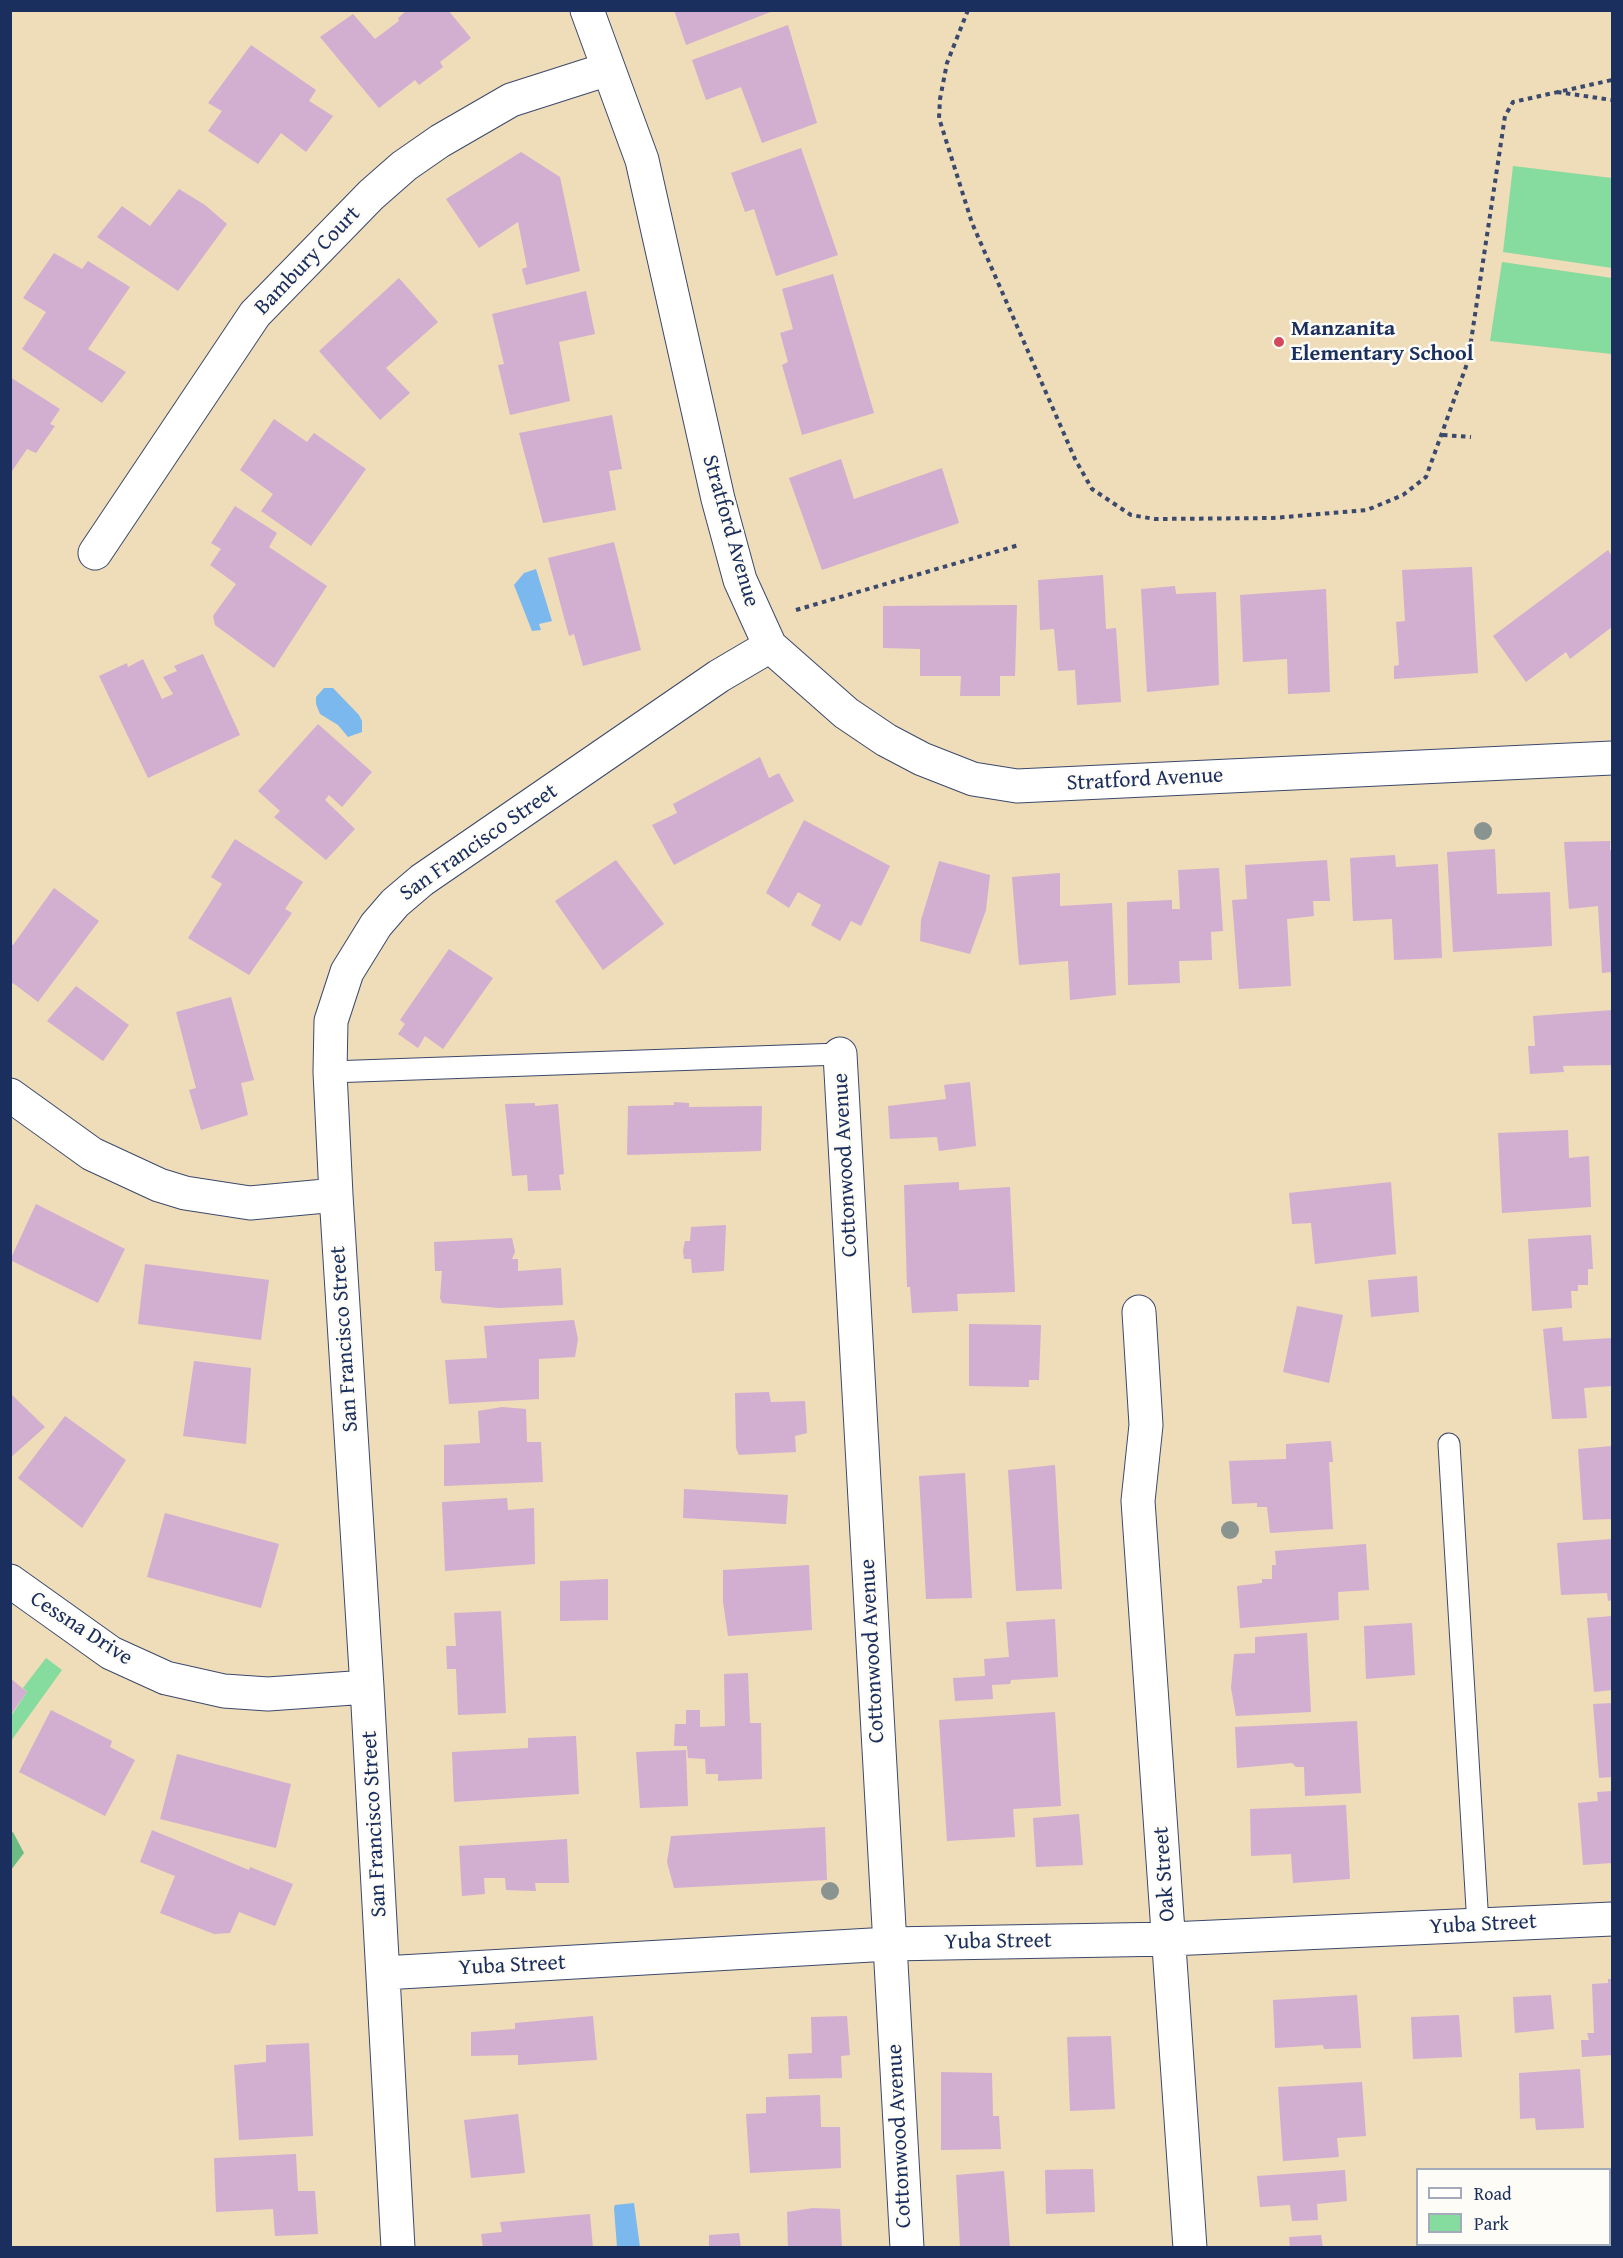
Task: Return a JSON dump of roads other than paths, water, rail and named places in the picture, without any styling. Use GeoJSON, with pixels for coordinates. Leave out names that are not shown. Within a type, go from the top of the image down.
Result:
{"type":"FeatureCollection","features":[{"type":"Feature","properties":{"kind":"street","name":"Stratford Avenue"},"geometry":{"type":"LineString","coordinates":[[587,10],[632,129],[650,193],[718,499],[740,580],[770,646],[846,713],[886,740],[922,759],[995,784],[1038,786],[1612,758]]}},
{"type":"Feature","properties":{"kind":"street","name":"Bambury Court"},"geometry":{"type":"LineString","coordinates":[[95,553],[255,314],[371,195],[404,166],[440,141],[511,100],[608,69]]}},
{"type":"Feature","properties":{"kind":"street","name":"San Francisco Street"},"geometry":{"type":"LineString","coordinates":[[398,2247],[367,1687],[336,1195],[330,1072],[331,1021],[339,991],[358,953],[395,903],[422,880],[719,676],[770,646]]}},
{"type":"Feature","properties":{"kind":"street","name":"Cottonwood Avenue"},"geometry":{"type":"LineString","coordinates":[[840,1054],[907,2247]]}},
{"type":"Feature","properties":{"kind":"street"},"geometry":{"type":"LineString","coordinates":[[10,1095],[92,1154],[159,1185],[196,1196],[250,1203],[336,1195]]}},
{"type":"Feature","properties":{"kind":"street","name":"Oak Street"},"geometry":{"type":"LineString","coordinates":[[1139,1312],[1146,1425],[1138,1501],[1190,2247]]}},
{"type":"Feature","properties":{"kind":"street","name":"Cessna Drive"},"geometry":{"type":"LineString","coordinates":[[10,1581],[111,1653],[166,1678],[224,1692],[268,1694],[367,1687]]}},
{"type":"Feature","properties":{"kind":"street","name":"Yuba Street"},"geometry":{"type":"LineString","coordinates":[[383,1973],[889,1944],[1170,1939],[1612,1919]]}},
{"type":"Feature","properties":{"kind":"lane"},"geometry":{"type":"LineString","coordinates":[[330,1072],[840,1054]]}},
{"type":"Feature","properties":{"kind":"lane"},"geometry":{"type":"LineString","coordinates":[[1449,1444],[1478,1925]]}},
{"type":"Feature","properties":{"kind":"water"},"geometry":{"type":"Polygon","coordinates":[[[536,569],[552,621],[539,624],[541,630],[532,631],[514,585],[524,573],[536,569]]]}},
{"type":"Feature","properties":{"kind":"water"},"geometry":{"type":"Polygon","coordinates":[[[324,688],[333,688],[359,715],[362,721],[362,732],[348,737],[338,725],[320,714],[316,697],[324,688]]]}},
{"type":"Feature","properties":{"kind":"water"},"geometry":{"type":"Polygon","coordinates":[[[634,2203],[640,2247],[617,2247],[615,2205],[634,2203]]]}},
{"type":"Feature","properties":{"kind":"place","name":"Manzanita Elementary School"},"geometry":{"type":"Point","coordinates":[1279,342]}}]}
